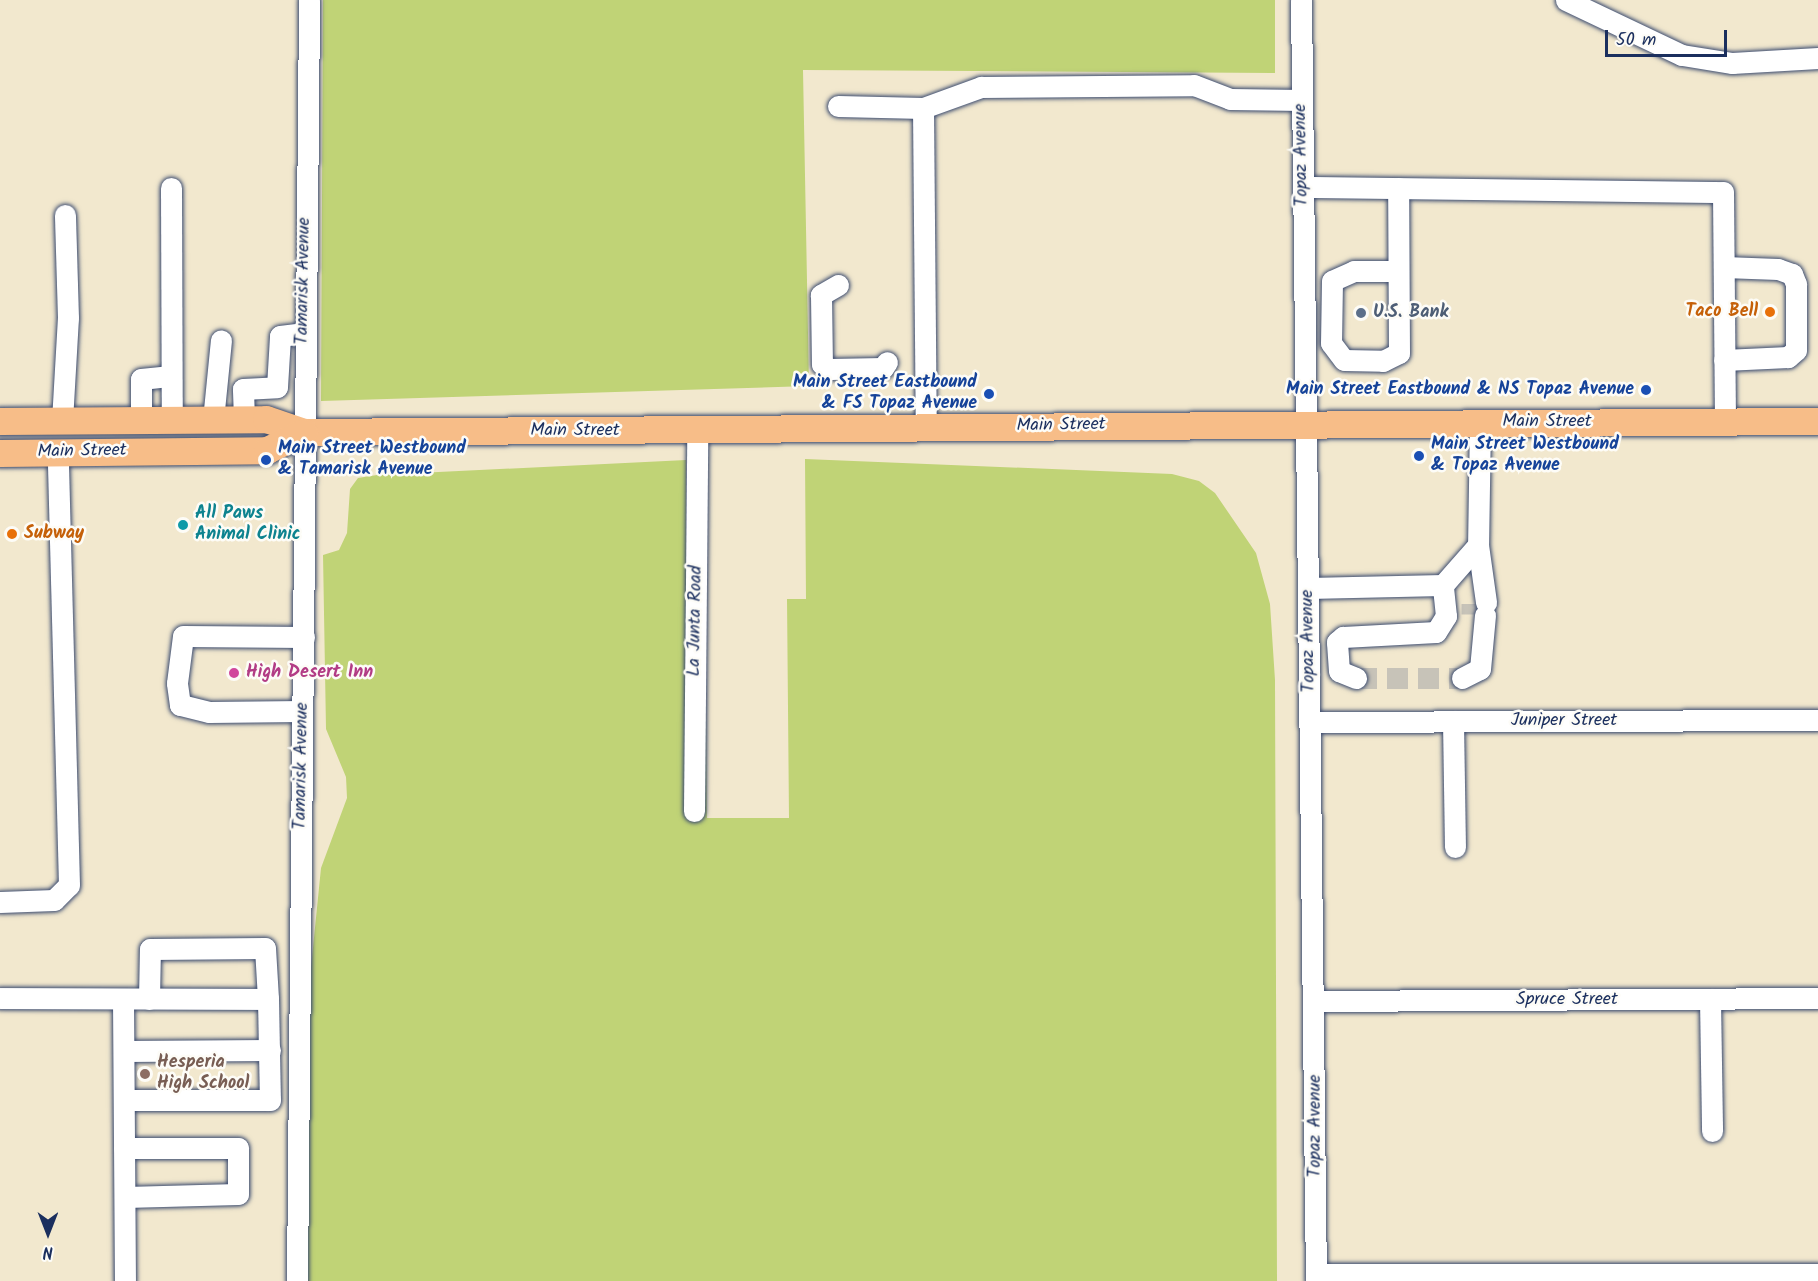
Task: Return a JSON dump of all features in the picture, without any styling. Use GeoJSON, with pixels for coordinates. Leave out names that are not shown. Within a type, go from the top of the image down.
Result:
{"type":"FeatureCollection","features":[{"type":"Feature","properties":{"kind":"main road","name":"Main Street"},"geometry":{"type":"LineString","coordinates":[[0,422],[255,419],[304,432],[926,428],[1305,422],[1818,421]]}},
{"type":"Feature","properties":{"kind":"main road","name":"Main Street"},"geometry":{"type":"LineString","coordinates":[[0,453],[267,450],[304,432]]}},
{"type":"Feature","properties":{"kind":"street","name":"Tamarisk Avenue"},"geometry":{"type":"LineString","coordinates":[[297,1281],[304,637],[303,333],[309,0]]}},
{"type":"Feature","properties":{"kind":"street","name":"Topaz Avenue"},"geometry":{"type":"LineString","coordinates":[[1301,0],[1305,422],[1316,1001],[1316,1278]]}},
{"type":"Feature","properties":{"kind":"street"},"geometry":{"type":"LineString","coordinates":[[1566,0],[1682,55],[1732,63],[1818,58]]}},
{"type":"Feature","properties":{"kind":"street"},"geometry":{"type":"LineString","coordinates":[[838,106],[923,108],[981,87],[1194,85],[1230,99],[1302,100]]}},
{"type":"Feature","properties":{"kind":"street"},"geometry":{"type":"LineString","coordinates":[[923,108],[926,428]]}},
{"type":"Feature","properties":{"kind":"street"},"geometry":{"type":"LineString","coordinates":[[1303,187],[1723,192],[1725,421]]}},
{"type":"Feature","properties":{"kind":"street"},"geometry":{"type":"LineString","coordinates":[[171,188],[172,420]]}},
{"type":"Feature","properties":{"kind":"street"},"geometry":{"type":"LineString","coordinates":[[1398,188],[1399,353],[1383,361],[1344,360],[1331,343],[1332,281],[1354,271],[1398,271]]}},
{"type":"Feature","properties":{"kind":"street"},"geometry":{"type":"LineString","coordinates":[[62,421],[65,215]]}},
{"type":"Feature","properties":{"kind":"street"},"geometry":{"type":"LineString","coordinates":[[1724,267],[1778,269],[1792,274],[1796,284],[1796,350],[1788,357],[1724,360]]}},
{"type":"Feature","properties":{"kind":"street"},"geometry":{"type":"LineString","coordinates":[[838,285],[821,295],[822,364],[829,369],[883,368],[888,362]]}},
{"type":"Feature","properties":{"kind":"street"},"geometry":{"type":"LineString","coordinates":[[255,419],[266,387],[279,384],[280,336],[303,333]]}},
{"type":"Feature","properties":{"kind":"street"},"geometry":{"type":"LineString","coordinates":[[213,420],[221,340]]}},
{"type":"Feature","properties":{"kind":"street"},"geometry":{"type":"LineString","coordinates":[[141,420],[141,379],[171,376]]}},
{"type":"Feature","properties":{"kind":"street"},"geometry":{"type":"LineString","coordinates":[[1462,678],[1480,669],[1478,545],[1480,422]]}},
{"type":"Feature","properties":{"kind":"street","name":"La Junta Road"},"geometry":{"type":"LineString","coordinates":[[694,811],[697,430]]}},
{"type":"Feature","properties":{"kind":"street"},"geometry":{"type":"LineString","coordinates":[[0,902],[54,900],[69,885],[58,452]]}},
{"type":"Feature","properties":{"kind":"street"},"geometry":{"type":"LineString","coordinates":[[1356,678],[1339,671],[1337,642],[1343,637],[1436,632],[1446,616],[1443,585],[1478,545]]}},
{"type":"Feature","properties":{"kind":"street"},"geometry":{"type":"LineString","coordinates":[[1308,588],[1443,585]]}},
{"type":"Feature","properties":{"kind":"street"},"geometry":{"type":"LineString","coordinates":[[303,711],[209,712],[180,705],[177,682],[183,636],[304,637]]}},
{"type":"Feature","properties":{"kind":"street","name":"Juniper Street"},"geometry":{"type":"LineString","coordinates":[[1311,722],[1818,720]]}},
{"type":"Feature","properties":{"kind":"street"},"geometry":{"type":"LineString","coordinates":[[1453,721],[1455,847]]}},
{"type":"Feature","properties":{"kind":"street"},"geometry":{"type":"LineString","coordinates":[[124,1100],[270,1100],[265,948],[150,949],[149,999]]}},
{"type":"Feature","properties":{"kind":"street"},"geometry":{"type":"LineString","coordinates":[[0,998],[268,999]]}},
{"type":"Feature","properties":{"kind":"street","name":"Spruce Street"},"geometry":{"type":"LineString","coordinates":[[1316,1001],[1818,998]]}},
{"type":"Feature","properties":{"kind":"street"},"geometry":{"type":"LineString","coordinates":[[123,999],[125,1281]]}},
{"type":"Feature","properties":{"kind":"street"},"geometry":{"type":"LineString","coordinates":[[1710,999],[1712,1131]]}},
{"type":"Feature","properties":{"kind":"street"},"geometry":{"type":"LineString","coordinates":[[124,1051],[270,1050]]}},
{"type":"Feature","properties":{"kind":"street"},"geometry":{"type":"LineString","coordinates":[[124,1148],[238,1148],[238,1194],[125,1197]]}},
{"type":"Feature","properties":{"kind":"street"},"geometry":{"type":"LineString","coordinates":[[1316,1278],[1818,1274]]}},
{"type":"Feature","properties":{"kind":"green space"},"geometry":{"type":"Polygon","coordinates":[[[323,0],[1275,0],[1275,73],[803,70],[809,386],[321,401],[323,0]]]}},
{"type":"Feature","properties":{"kind":"green space"},"geometry":{"type":"Polygon","coordinates":[[[805,459],[1172,474],[1199,481],[1215,493],[1256,553],[1270,604],[1275,680],[1277,1281],[308,1281],[307,1007],[321,868],[347,798],[346,777],[326,729],[323,555],[339,550],[347,533],[350,489],[358,478],[377,475],[686,460],[686,600],[705,600],[707,818],[789,818],[787,599],[806,599],[805,459]]]}},
{"type":"Feature","properties":{"kind":"tunnel"},"geometry":{"type":"LineString","coordinates":[[1472,603],[1472,614]]}},
{"type":"Feature","properties":{"kind":"tunnel"},"geometry":{"type":"LineString","coordinates":[[1356,678],[1462,678]]}},
{"type":"Feature","properties":{"kind":"place","name":"Taco Bell"},"geometry":{"type":"Point","coordinates":[1770,312]}},
{"type":"Feature","properties":{"kind":"place","name":"U.S. Bank"},"geometry":{"type":"Point","coordinates":[1361,313]}},
{"type":"Feature","properties":{"kind":"place","name":"Main Street Eastbound & NS Topaz Avenue"},"geometry":{"type":"Point","coordinates":[1646,390]}},
{"type":"Feature","properties":{"kind":"place","name":"Main Street Eastbound & FS Topaz Avenue"},"geometry":{"type":"Point","coordinates":[989,394]}},
{"type":"Feature","properties":{"kind":"place","name":"Main Street Westbound & Topaz Avenue"},"geometry":{"type":"Point","coordinates":[1419,456]}},
{"type":"Feature","properties":{"kind":"place","name":"Main Street Westbound & Tamarisk Avenue"},"geometry":{"type":"Point","coordinates":[266,460]}},
{"type":"Feature","properties":{"kind":"place","name":"All Paws Animal Clinic"},"geometry":{"type":"Point","coordinates":[183,525]}},
{"type":"Feature","properties":{"kind":"place","name":"Subway"},"geometry":{"type":"Point","coordinates":[12,534]}},
{"type":"Feature","properties":{"kind":"place","name":"High Desert Inn"},"geometry":{"type":"Point","coordinates":[234,673]}},
{"type":"Feature","properties":{"kind":"place","name":"Hesperia High School"},"geometry":{"type":"Point","coordinates":[145,1074]}}]}
